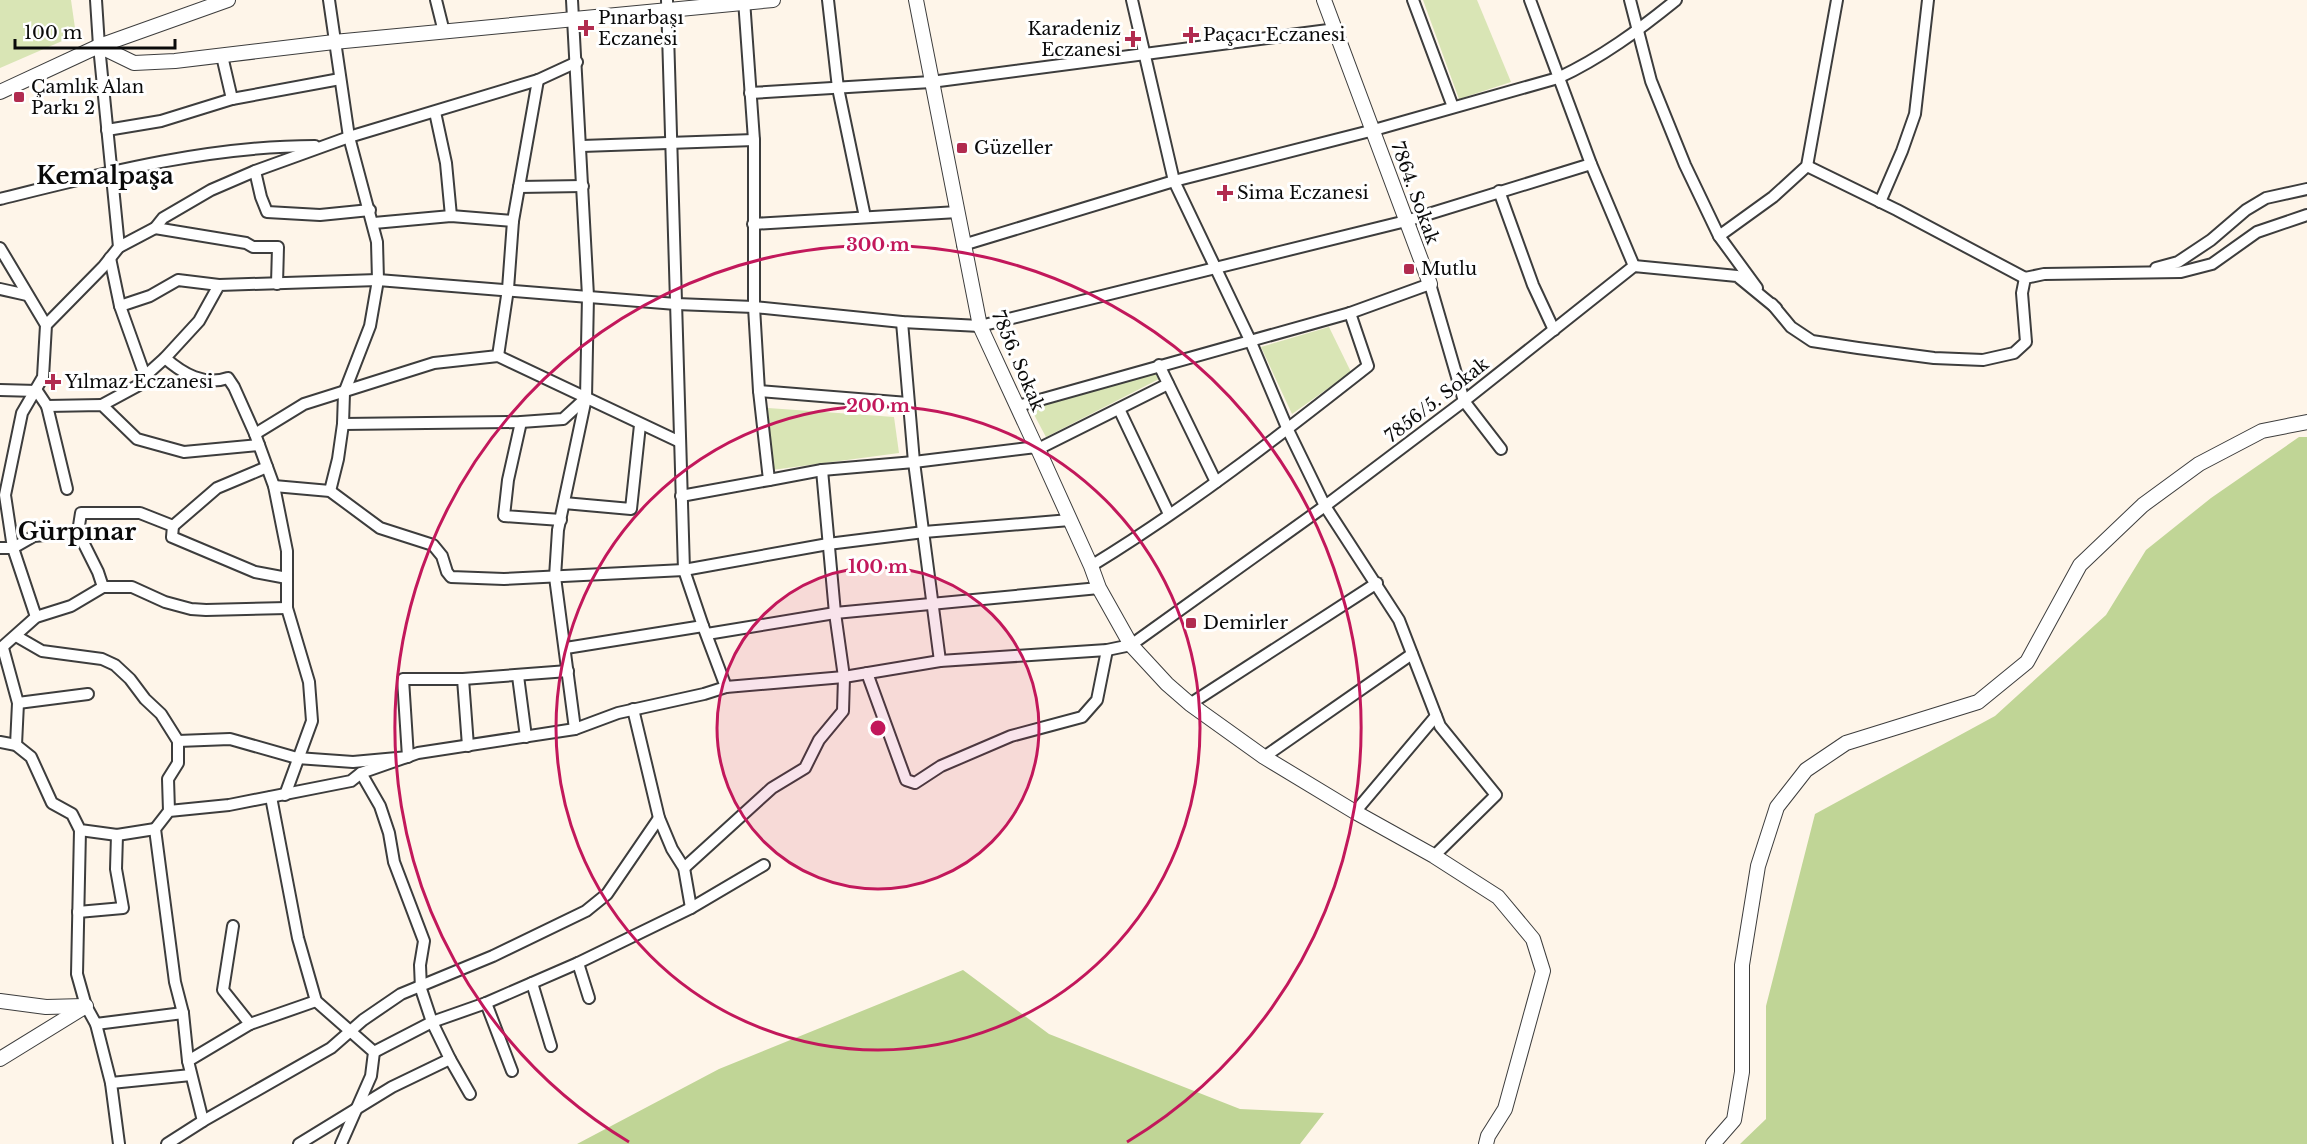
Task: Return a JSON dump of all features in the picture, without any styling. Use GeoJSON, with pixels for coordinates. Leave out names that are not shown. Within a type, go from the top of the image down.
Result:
{"type":"FeatureCollection","features":[{"type":"Feature","properties":{"kind":"street"},"geometry":{"type":"LineString","coordinates":[[96,0],[119,247]]}},
{"type":"Feature","properties":{"kind":"street"},"geometry":{"type":"LineString","coordinates":[[0,92],[99,46],[228,0]]}},
{"type":"Feature","properties":{"kind":"street"},"geometry":{"type":"LineString","coordinates":[[329,0],[349,137],[374,224],[378,280],[370,326],[344,393],[343,424],[330,491]]}},
{"type":"Feature","properties":{"kind":"street"},"geometry":{"type":"LineString","coordinates":[[436,0],[444,32]]}},
{"type":"Feature","properties":{"kind":"street"},"geometry":{"type":"LineString","coordinates":[[572,0],[582,146],[588,296],[586,398],[558,530],[555,577],[575,729]]}},
{"type":"Feature","properties":{"kind":"street"},"geometry":{"type":"LineString","coordinates":[[99,46],[134,63],[175,61],[334,42],[573,20],[667,5],[773,0]]}},
{"type":"Feature","properties":{"kind":"street"},"geometry":{"type":"LineString","coordinates":[[828,0],[838,88],[865,217]]}},
{"type":"Feature","properties":{"kind":"street","name":"7856. Sokak"},"geometry":{"type":"LineString","coordinates":[[916,0],[980,326],[1091,566],[1099,588],[1131,645],[1167,684],[1190,704],[1264,757],[1355,812],[1434,855],[1498,897],[1533,939],[1543,971],[1505,1109],[1486,1144]]}},
{"type":"Feature","properties":{"kind":"street"},"geometry":{"type":"LineString","coordinates":[[1131,0],[1173,181],[1250,340],[1288,430],[1325,506],[1399,620],[1440,726],[1496,795],[1434,855]]}},
{"type":"Feature","properties":{"kind":"street","name":"7864. Sokak"},"geometry":{"type":"LineString","coordinates":[[1324,0],[1430,284],[1464,401]]}},
{"type":"Feature","properties":{"kind":"street"},"geometry":{"type":"LineString","coordinates":[[1413,0],[1453,107]]}},
{"type":"Feature","properties":{"kind":"street"},"geometry":{"type":"LineString","coordinates":[[1530,0],[1591,164],[1634,266],[1737,276],[1776,308]]}},
{"type":"Feature","properties":{"kind":"street"},"geometry":{"type":"LineString","coordinates":[[1630,0],[1651,81],[1685,165],[1719,236],[1756,287],[1791,327],[1812,341],[1934,358],[1983,360],[2014,353],[2026,342],[2022,293],[2025,278]]}},
{"type":"Feature","properties":{"kind":"street"},"geometry":{"type":"LineString","coordinates":[[963,246],[1173,181],[1374,130],[1558,78],[1578,69],[1638,31],[1676,0]]}},
{"type":"Feature","properties":{"kind":"street"},"geometry":{"type":"LineString","coordinates":[[1719,236],[1773,196],[1806,166],[1837,0]]}},
{"type":"Feature","properties":{"kind":"street"},"geometry":{"type":"LineString","coordinates":[[1880,202],[1902,152],[1914,114],[1928,0]]}},
{"type":"Feature","properties":{"kind":"street"},"geometry":{"type":"LineString","coordinates":[[744,1],[754,140],[754,307],[759,391],[769,480]]}},
{"type":"Feature","properties":{"kind":"street"},"geometry":{"type":"LineString","coordinates":[[667,5],[684,570],[726,687]]}},
{"type":"Feature","properties":{"kind":"street"},"geometry":{"type":"LineString","coordinates":[[750,93],[931,82],[1336,29]]}},
{"type":"Feature","properties":{"kind":"street"},"geometry":{"type":"LineString","coordinates":[[222,56],[232,99]]}},
{"type":"Feature","properties":{"kind":"street"},"geometry":{"type":"LineString","coordinates":[[46,325],[119,247],[154,228],[163,218],[211,190],[255,171],[349,137],[538,80],[577,62]]}},
{"type":"Feature","properties":{"kind":"street"},"geometry":{"type":"LineString","coordinates":[[107,130],[161,121],[232,99],[340,79]]}},
{"type":"Feature","properties":{"kind":"street"},"geometry":{"type":"LineString","coordinates":[[498,357],[508,289],[513,221],[538,80]]}},
{"type":"Feature","properties":{"kind":"street"},"geometry":{"type":"LineString","coordinates":[[435,112],[446,163],[451,216]]}},
{"type":"Feature","properties":{"kind":"street"},"geometry":{"type":"LineString","coordinates":[[582,146],[670,141],[754,140]]}},
{"type":"Feature","properties":{"kind":"street"},"geometry":{"type":"LineString","coordinates":[[0,199],[111,171],[218,152],[269,146],[324,146]]}},
{"type":"Feature","properties":{"kind":"street"},"geometry":{"type":"LineString","coordinates":[[120,306],[150,296],[178,280],[219,285],[378,280],[676,304],[754,307],[902,322],[980,326],[1406,221],[1591,164]]}},
{"type":"Feature","properties":{"kind":"street"},"geometry":{"type":"LineString","coordinates":[[1806,166],[2025,278],[2044,274],[2181,272],[2212,264],[2257,232],[2307,215]]}},
{"type":"Feature","properties":{"kind":"street"},"geometry":{"type":"LineString","coordinates":[[255,171],[267,212],[320,215],[370,210]]}},
{"type":"Feature","properties":{"kind":"street"},"geometry":{"type":"LineString","coordinates":[[519,187],[583,186]]}},
{"type":"Feature","properties":{"kind":"street"},"geometry":{"type":"LineString","coordinates":[[2139,274],[2178,262],[2211,240],[2246,210],[2266,198],[2307,189]]}},
{"type":"Feature","properties":{"kind":"street"},"geometry":{"type":"LineString","coordinates":[[1499,191],[1533,285],[1554,330]]}},
{"type":"Feature","properties":{"kind":"street"},"geometry":{"type":"LineString","coordinates":[[753,224],[958,212]]}},
{"type":"Feature","properties":{"kind":"street"},"geometry":{"type":"LineString","coordinates":[[374,224],[451,216],[513,221]]}},
{"type":"Feature","properties":{"kind":"street"},"geometry":{"type":"LineString","coordinates":[[154,228],[246,243],[253,247],[278,247],[277,284]]}},
{"type":"Feature","properties":{"kind":"street"},"geometry":{"type":"LineString","coordinates":[[0,248],[46,325],[44,377],[22,414],[3,495],[13,548],[36,617]]}},
{"type":"Feature","properties":{"kind":"street"},"geometry":{"type":"LineString","coordinates":[[110,258],[120,306],[145,376]]}},
{"type":"Feature","properties":{"kind":"street","name":"7856/5. Sokak"},"geometry":{"type":"LineString","coordinates":[[1131,645],[1325,506],[1464,401],[1634,266]]}},
{"type":"Feature","properties":{"kind":"street"},"geometry":{"type":"LineString","coordinates":[[1018,406],[1350,313],[1430,284]]}},
{"type":"Feature","properties":{"kind":"street"},"geometry":{"type":"LineString","coordinates":[[47,406],[102,405],[139,386],[145,376],[199,321],[219,285]]}},
{"type":"Feature","properties":{"kind":"street"},"geometry":{"type":"LineString","coordinates":[[0,289],[27,295]]}},
{"type":"Feature","properties":{"kind":"street"},"geometry":{"type":"LineString","coordinates":[[1091,566],[1216,482],[1288,430],[1368,366],[1350,313]]}},
{"type":"Feature","properties":{"kind":"street"},"geometry":{"type":"LineString","coordinates":[[902,322],[914,462],[940,661]]}},
{"type":"Feature","properties":{"kind":"street"},"geometry":{"type":"LineString","coordinates":[[255,434],[304,404],[434,363],[498,357],[680,442]]}},
{"type":"Feature","properties":{"kind":"street"},"geometry":{"type":"LineString","coordinates":[[165,358],[180,372],[203,380],[218,381],[228,378],[255,434],[274,486],[287,552],[287,608],[309,682],[312,721],[285,795]]}},
{"type":"Feature","properties":{"kind":"street"},"geometry":{"type":"LineString","coordinates":[[1159,365],[1216,482]]}},
{"type":"Feature","properties":{"kind":"street"},"geometry":{"type":"LineString","coordinates":[[681,496],[822,470],[1037,448],[1168,384]]}},
{"type":"Feature","properties":{"kind":"street"},"geometry":{"type":"LineString","coordinates":[[0,390],[37,391]]}},
{"type":"Feature","properties":{"kind":"street"},"geometry":{"type":"LineString","coordinates":[[37,391],[47,406],[67,489]]}},
{"type":"Feature","properties":{"kind":"street"},"geometry":{"type":"LineString","coordinates":[[759,391],[908,403]]}},
{"type":"Feature","properties":{"kind":"street"},"geometry":{"type":"LineString","coordinates":[[343,424],[520,422],[563,419],[586,398]]}},
{"type":"Feature","properties":{"kind":"street"},"geometry":{"type":"LineString","coordinates":[[1464,401],[1501,448]]}},
{"type":"Feature","properties":{"kind":"street"},"geometry":{"type":"LineString","coordinates":[[102,405],[137,438],[184,452],[259,445]]}},
{"type":"Feature","properties":{"kind":"street"},"geometry":{"type":"LineString","coordinates":[[1119,409],[1169,514]]}},
{"type":"Feature","properties":{"kind":"street"},"geometry":{"type":"LineString","coordinates":[[520,422],[508,480],[504,516],[561,520]]}},
{"type":"Feature","properties":{"kind":"street"},"geometry":{"type":"LineString","coordinates":[[1713,1144],[1734,1120],[1739,1091],[1742,1072],[1742,965],[1758,866],[1777,807],[1806,770],[1846,743],[1978,702],[2027,662],[2080,565],[2143,505],[2199,464],[2262,431],[2307,422]]}},
{"type":"Feature","properties":{"kind":"street"},"geometry":{"type":"LineString","coordinates":[[564,503],[630,509],[640,425]]}},
{"type":"Feature","properties":{"kind":"street"},"geometry":{"type":"LineString","coordinates":[[267,467],[217,488],[173,526],[172,537],[255,572],[287,578]]}},
{"type":"Feature","properties":{"kind":"street"},"geometry":{"type":"LineString","coordinates":[[684,868],[772,789],[805,768],[819,740],[843,711],[844,677],[835,613],[822,470]]}},
{"type":"Feature","properties":{"kind":"street"},"geometry":{"type":"LineString","coordinates":[[274,486],[330,491],[380,528],[433,545],[442,556],[447,572],[451,576],[504,579],[684,570],[828,544],[924,532],[1070,520]]}},
{"type":"Feature","properties":{"kind":"street"},"geometry":{"type":"LineString","coordinates":[[103,587],[78,532],[81,513],[140,513],[173,526]]}},
{"type":"Feature","properties":{"kind":"street"},"geometry":{"type":"LineString","coordinates":[[0,548],[13,548],[34,536],[78,532]]}},
{"type":"Feature","properties":{"kind":"street"},"geometry":{"type":"LineString","coordinates":[[1190,704],[1377,583]]}},
{"type":"Feature","properties":{"kind":"street"},"geometry":{"type":"LineString","coordinates":[[16,745],[18,703],[1,648],[36,617],[71,606],[103,587],[132,586],[165,602],[191,609],[287,608]]}},
{"type":"Feature","properties":{"kind":"street"},"geometry":{"type":"LineString","coordinates":[[566,648],[835,613],[1099,588]]}},
{"type":"Feature","properties":{"kind":"street"},"geometry":{"type":"LineString","coordinates":[[16,636],[42,651],[102,659],[115,665],[161,714],[178,741],[178,763],[168,779],[169,811],[155,829],[117,835],[80,831]]}},
{"type":"Feature","properties":{"kind":"street"},"geometry":{"type":"LineString","coordinates":[[169,811],[229,805],[351,781],[361,774],[418,753],[575,729],[618,712],[726,687],[844,677],[940,661],[1107,650],[1131,645]]}},
{"type":"Feature","properties":{"kind":"street"},"geometry":{"type":"LineString","coordinates":[[867,673],[906,780],[915,783],[941,766],[1011,736],[1082,717],[1097,700],[1107,650]]}},
{"type":"Feature","properties":{"kind":"street"},"geometry":{"type":"LineString","coordinates":[[1264,757],[1412,654]]}},
{"type":"Feature","properties":{"kind":"street"},"geometry":{"type":"LineString","coordinates":[[408,757],[403,679],[463,679],[568,671]]}},
{"type":"Feature","properties":{"kind":"street"},"geometry":{"type":"LineString","coordinates":[[518,676],[526,737]]}},
{"type":"Feature","properties":{"kind":"street"},"geometry":{"type":"LineString","coordinates":[[463,679],[468,746]]}},
{"type":"Feature","properties":{"kind":"street"},"geometry":{"type":"LineString","coordinates":[[18,703],[87,694]]}},
{"type":"Feature","properties":{"kind":"street"},"geometry":{"type":"LineString","coordinates":[[633,709],[659,818],[672,849],[684,868],[691,908]]}},
{"type":"Feature","properties":{"kind":"street"},"geometry":{"type":"LineString","coordinates":[[1355,812],[1436,716]]}},
{"type":"Feature","properties":{"kind":"street"},"geometry":{"type":"LineString","coordinates":[[178,741],[230,739],[297,758],[353,762],[408,757]]}},
{"type":"Feature","properties":{"kind":"street"},"geometry":{"type":"LineString","coordinates":[[0,742],[16,745],[31,757],[52,803],[72,814],[80,831],[77,974],[86,1006],[96,1024],[111,1083],[119,1144]]}},
{"type":"Feature","properties":{"kind":"street"},"geometry":{"type":"LineString","coordinates":[[361,774],[380,806],[389,833],[394,862],[424,941],[420,965],[421,985],[432,1022],[470,1094]]}},
{"type":"Feature","properties":{"kind":"street"},"geometry":{"type":"LineString","coordinates":[[271,797],[298,938],[316,1001],[374,1052]]}},
{"type":"Feature","properties":{"kind":"street"},"geometry":{"type":"LineString","coordinates":[[167,1144],[331,1048],[363,1020],[401,994],[493,956],[586,911],[607,894],[659,818]]}},
{"type":"Feature","properties":{"kind":"street"},"geometry":{"type":"LineString","coordinates":[[155,829],[175,982],[183,1013],[188,1061],[203,1121]]}},
{"type":"Feature","properties":{"kind":"street"},"geometry":{"type":"LineString","coordinates":[[78,912],[123,908],[116,869],[117,835]]}},
{"type":"Feature","properties":{"kind":"street"},"geometry":{"type":"LineString","coordinates":[[374,1052],[432,1022],[486,1003],[578,963],[691,908],[764,865]]}},
{"type":"Feature","properties":{"kind":"street"},"geometry":{"type":"LineString","coordinates":[[233,926],[223,990],[250,1024]]}},
{"type":"Feature","properties":{"kind":"street"},"geometry":{"type":"LineString","coordinates":[[578,963],[589,998]]}},
{"type":"Feature","properties":{"kind":"street"},"geometry":{"type":"LineString","coordinates":[[532,983],[551,1046]]}},
{"type":"Feature","properties":{"kind":"street"},"geometry":{"type":"LineString","coordinates":[[0,1001],[46,1007],[86,1006]]}},
{"type":"Feature","properties":{"kind":"street"},"geometry":{"type":"LineString","coordinates":[[188,1061],[250,1024],[316,1001]]}},
{"type":"Feature","properties":{"kind":"street"},"geometry":{"type":"LineString","coordinates":[[486,1003],[512,1071]]}},
{"type":"Feature","properties":{"kind":"street"},"geometry":{"type":"LineString","coordinates":[[0,1059],[86,1006]]}},
{"type":"Feature","properties":{"kind":"street"},"geometry":{"type":"LineString","coordinates":[[96,1024],[183,1013]]}},
{"type":"Feature","properties":{"kind":"street"},"geometry":{"type":"LineString","coordinates":[[341,1144],[371,1076],[374,1052]]}},
{"type":"Feature","properties":{"kind":"street"},"geometry":{"type":"LineString","coordinates":[[299,1144],[358,1106],[450,1059]]}},
{"type":"Feature","properties":{"kind":"street"},"geometry":{"type":"LineString","coordinates":[[111,1083],[191,1075]]}},
{"type":"Feature","properties":{"kind":"green space"},"geometry":{"type":"Polygon","coordinates":[[[0,0],[71,0],[76,35],[0,68],[0,0]]]}},
{"type":"Feature","properties":{"kind":"green space"},"geometry":{"type":"Polygon","coordinates":[[[1423,0],[1477,0],[1511,82],[1459,99],[1423,0]]]}},
{"type":"Feature","properties":{"kind":"green space"},"geometry":{"type":"Polygon","coordinates":[[[1329,327],[1351,372],[1292,414],[1261,347],[1329,327]]]}},
{"type":"Feature","properties":{"kind":"green space"},"geometry":{"type":"Polygon","coordinates":[[[1154,370],[1159,379],[1046,437],[1031,409],[1154,370]]]}},
{"type":"Feature","properties":{"kind":"green space"},"geometry":{"type":"Polygon","coordinates":[[[768,408],[894,417],[899,453],[772,470],[768,408]]]}},
{"type":"Feature","properties":{"kind":"green space"},"geometry":{"type":"Polygon","coordinates":[[[2299,437],[2307,437],[2307,1144],[1740,1144],[1766,1119],[1766,1006],[1815,814],[1995,716],[2106,615],[2146,550],[2211,498],[2299,437]]]}},
{"type":"Feature","properties":{"kind":"green space"},"geometry":{"type":"Polygon","coordinates":[[[963,970],[1049,1034],[1240,1109],[1324,1113],[1300,1144],[577,1144],[719,1069],[963,970]]]}},
{"type":"Feature","properties":{"kind":"place","name":"Pınarbaşı Eczanesi"},"geometry":{"type":"Point","coordinates":[586,28]}},
{"type":"Feature","properties":{"kind":"place","name":"Paçacı Eczanesi"},"geometry":{"type":"Point","coordinates":[1191,35]}},
{"type":"Feature","properties":{"kind":"place","name":"Karadeniz Eczanesi"},"geometry":{"type":"Point","coordinates":[1133,39]}},
{"type":"Feature","properties":{"kind":"place","name":"Çamlık Alan Parkı 2"},"geometry":{"type":"Point","coordinates":[19,97]}},
{"type":"Feature","properties":{"kind":"place","name":"Güzeller"},"geometry":{"type":"Point","coordinates":[962,148]}},
{"type":"Feature","properties":{"kind":"place","name":"Sima Eczanesi"},"geometry":{"type":"Point","coordinates":[1225,193]}},
{"type":"Feature","properties":{"kind":"place","name":"Mutlu"},"geometry":{"type":"Point","coordinates":[1409,269]}},
{"type":"Feature","properties":{"kind":"place","name":"Yılmaz Eczanesi"},"geometry":{"type":"Point","coordinates":[53,382]}},
{"type":"Feature","properties":{"kind":"place","name":"Demirler"},"geometry":{"type":"Point","coordinates":[1191,623]}},
{"type":"Feature","properties":{"kind":"district","name":"Kemalpaşa"},"geometry":{"type":"Point","coordinates":[105,175]}},
{"type":"Feature","properties":{"kind":"district","name":"Gürpınar"},"geometry":{"type":"Point","coordinates":[77,531]}}]}
